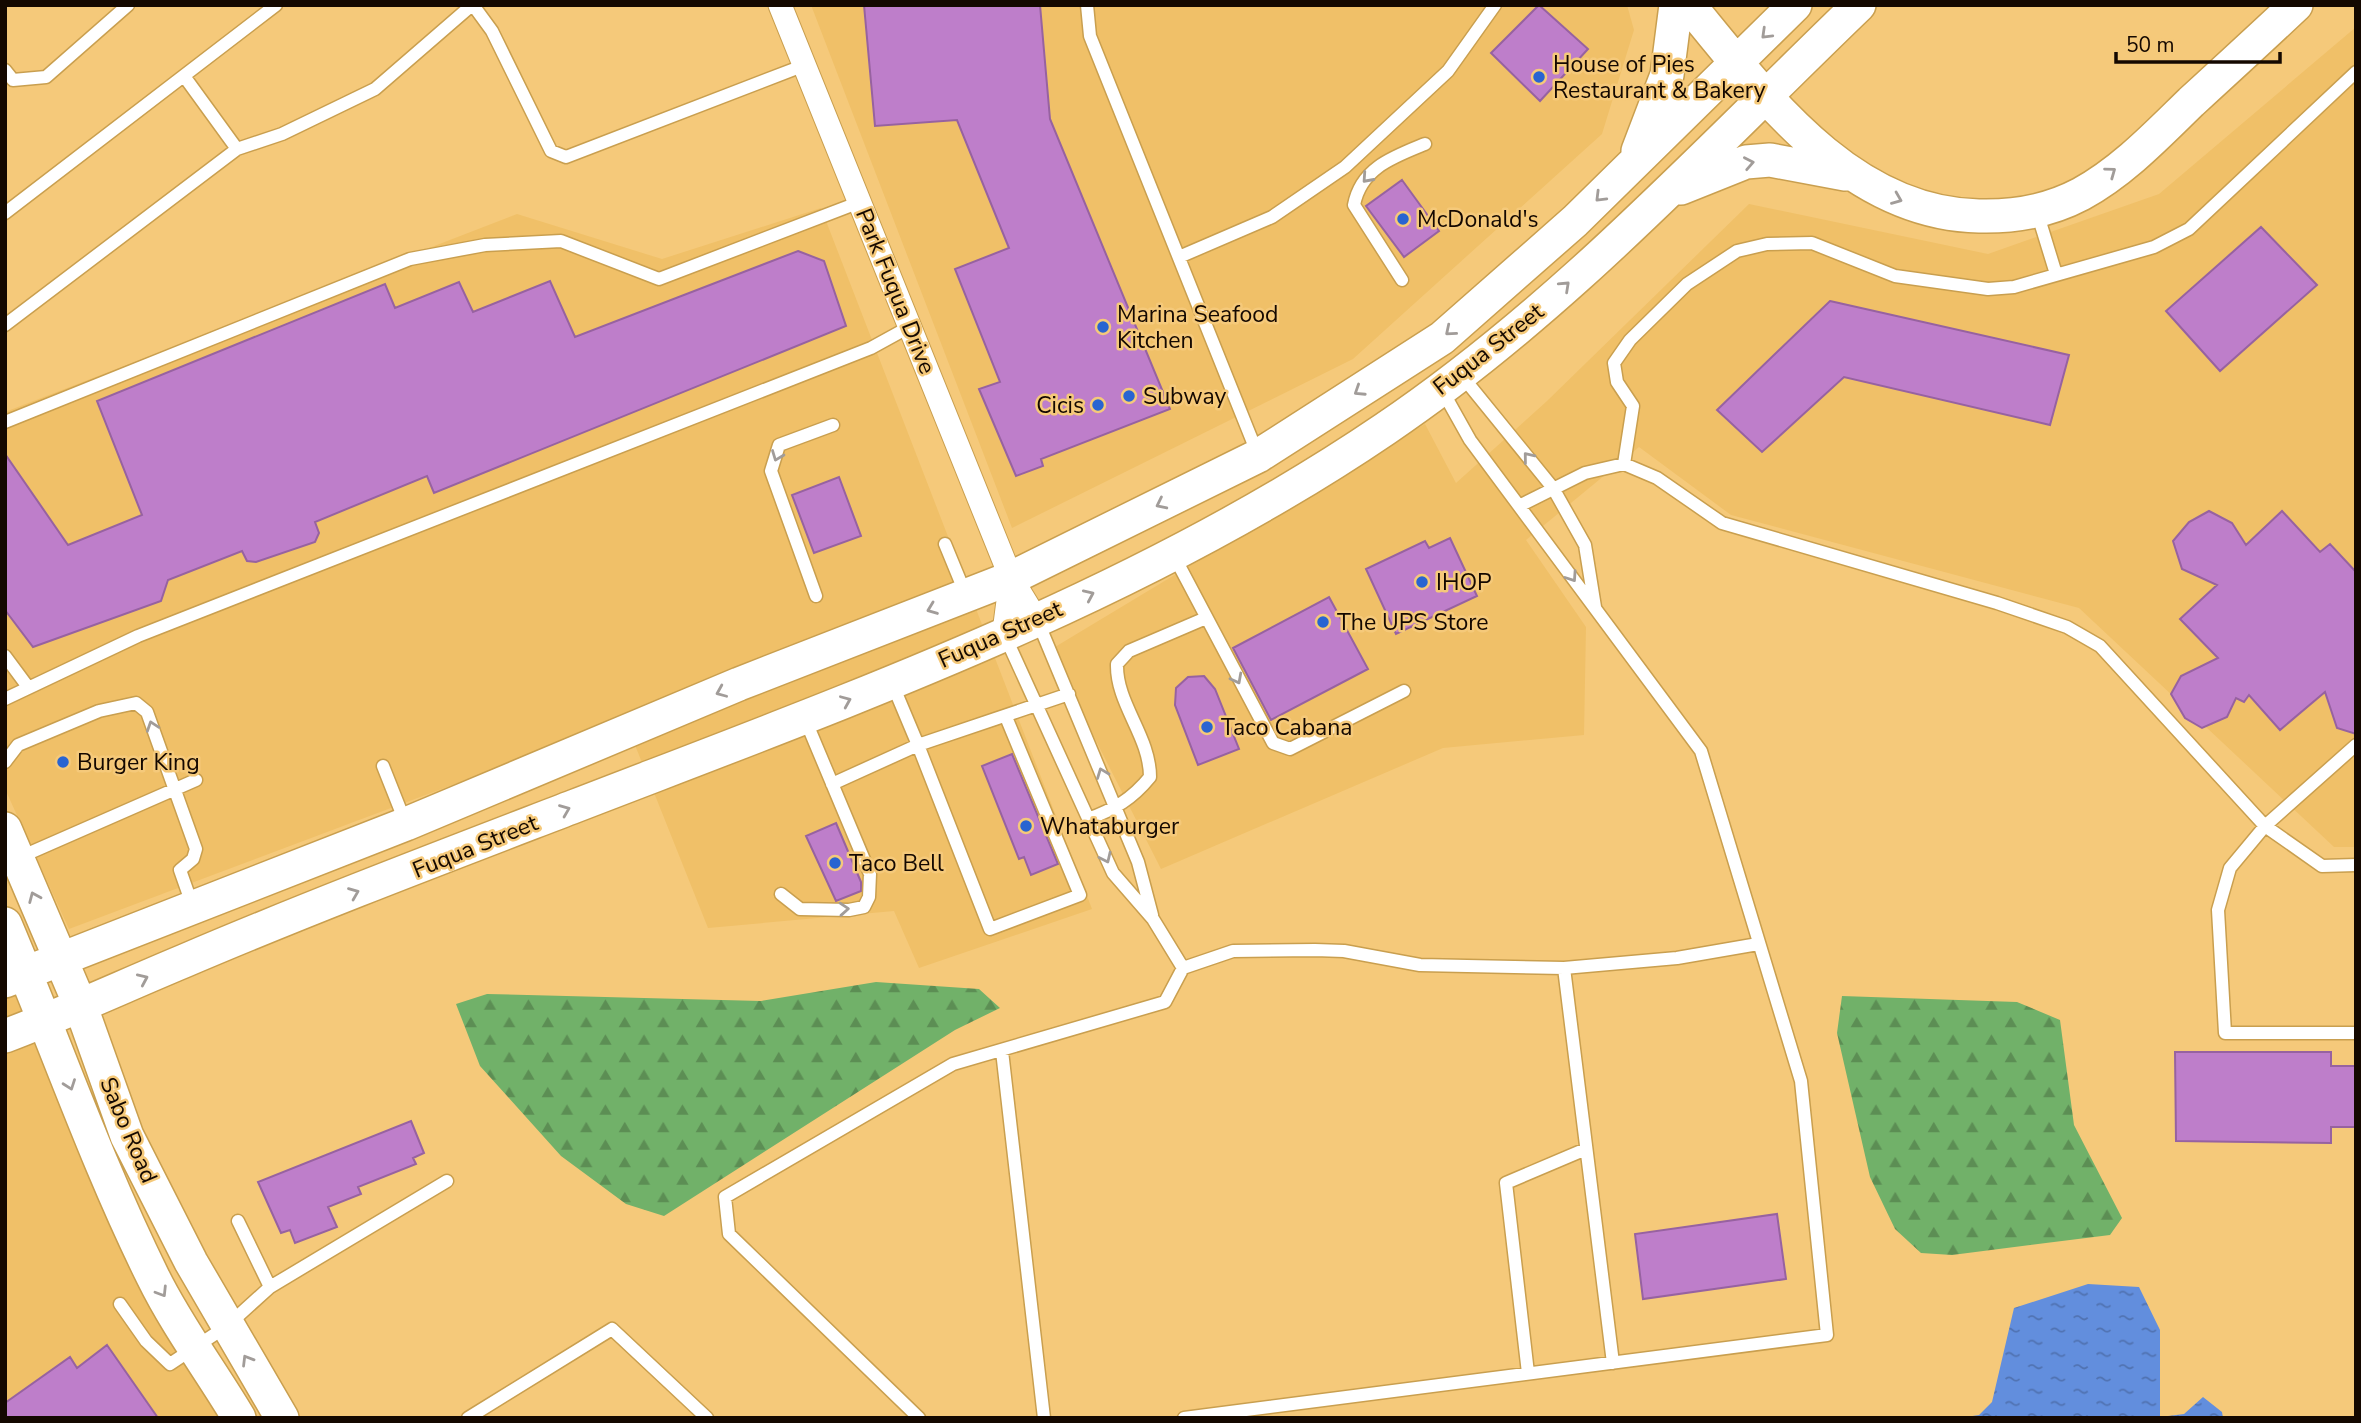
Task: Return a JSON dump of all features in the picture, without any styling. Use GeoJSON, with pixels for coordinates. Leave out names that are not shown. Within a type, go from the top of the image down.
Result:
{"type":"FeatureCollection","features":[{"type":"Feature","properties":{"kind":"main road"},"geometry":{"type":"LineString","coordinates":[[1631,166],[1667,75],[1676,5]]}},
{"type":"Feature","properties":{"kind":"main road"},"geometry":{"type":"LineString","coordinates":[[1689,5],[1736,62],[1815,145],[1855,177],[1894,199],[1957,216],[2037,212],[2082,194],[2136,154],[2296,5]]}},
{"type":"Feature","properties":{"kind":"main road","name":"Fuqua Street"},"geometry":{"type":"LineString","coordinates":[[16,978],[406,824],[739,684],[1011,578],[1258,456],[1442,338],[1576,221],[1795,5]]}},
{"type":"Feature","properties":{"kind":"main road","name":"Fuqua Street"},"geometry":{"type":"LineString","coordinates":[[5,1036],[46,1021],[185,960],[805,718],[1036,619],[1173,554],[1290,491],[1388,427],[1521,328],[1769,97],[1859,5]]}},
{"type":"Feature","properties":{"kind":"main road"},"geometry":{"type":"LineString","coordinates":[[1662,195],[1746,162],[1796,162],[1855,177]]}},
{"type":"Feature","properties":{"kind":"main road"},"geometry":{"type":"LineString","coordinates":[[1416,355],[1450,381]]}},
{"type":"Feature","properties":{"kind":"main road"},"geometry":{"type":"LineString","coordinates":[[1258,456],[1290,491]]}},
{"type":"Feature","properties":{"kind":"main road"},"geometry":{"type":"LineString","coordinates":[[406,824],[425,865]]}},
{"type":"Feature","properties":{"kind":"main road","name":"Sabo Road"},"geometry":{"type":"LineString","coordinates":[[12,843],[80,1006],[127,1136],[227,1326],[282,1418]]}},
{"type":"Feature","properties":{"kind":"main road","name":"Sabo Road"},"geometry":{"type":"LineString","coordinates":[[5,924],[16,978],[46,1021],[94,1152],[154,1280],[239,1418]]}},
{"type":"Feature","properties":{"kind":"street","name":"Park Fuqua Drive"},"geometry":{"type":"LineString","coordinates":[[780,5],[1011,578],[1036,619]]}},
{"type":"Feature","properties":{"kind":"street","name":"Park Fuqua Drive"},"geometry":{"type":"LineString","coordinates":[[1004,632],[1011,578]]}},
{"type":"Feature","properties":{"kind":"lane"},"geometry":{"type":"LineString","coordinates":[[5,70],[13,80],[46,77],[128,5]]}},
{"type":"Feature","properties":{"kind":"lane"},"geometry":{"type":"LineString","coordinates":[[5,213],[276,5]]}},
{"type":"Feature","properties":{"kind":"lane"},"geometry":{"type":"LineString","coordinates":[[5,326],[237,149],[282,134],[375,89],[472,5],[492,31],[551,151],[556,156],[566,157],[805,65]]}},
{"type":"Feature","properties":{"kind":"lane"},"geometry":{"type":"LineString","coordinates":[[1087,5],[1090,36],[1258,456]]}},
{"type":"Feature","properties":{"kind":"lane"},"geometry":{"type":"LineString","coordinates":[[1179,257],[1272,217],[1345,167],[1448,71],[1495,5]]}},
{"type":"Feature","properties":{"kind":"lane"},"geometry":{"type":"LineString","coordinates":[[1624,464],[1633,406],[1617,382],[1614,363],[1630,340],[1687,284],[1737,251],[1767,244],[1812,243],[1895,276],[1988,289],[2014,286],[2154,247],[2189,229],[2356,72]]}},
{"type":"Feature","properties":{"kind":"lane"},"geometry":{"type":"LineString","coordinates":[[184,76],[237,149]]}},
{"type":"Feature","properties":{"kind":"lane"},"geometry":{"type":"LineString","coordinates":[[1402,280],[1354,205],[1357,188],[1368,173],[1391,158],[1425,144]]}},
{"type":"Feature","properties":{"kind":"lane"},"geometry":{"type":"LineString","coordinates":[[5,422],[410,259],[485,245],[561,241],[659,279],[860,202]]}},
{"type":"Feature","properties":{"kind":"lane"},"geometry":{"type":"LineString","coordinates":[[2037,212],[2056,274]]}},
{"type":"Feature","properties":{"kind":"lane"},"geometry":{"type":"LineString","coordinates":[[5,699],[164,626],[872,348],[911,326]]}},
{"type":"Feature","properties":{"kind":"lane"},"geometry":{"type":"LineString","coordinates":[[1450,381],[1553,488],[1585,545],[1595,611]]}},
{"type":"Feature","properties":{"kind":"lane"},"geometry":{"type":"LineString","coordinates":[[1184,1418],[1827,1335],[1801,1081],[1702,751],[1595,611],[1549,542],[1470,440],[1450,381]]}},
{"type":"Feature","properties":{"kind":"lane"},"geometry":{"type":"LineString","coordinates":[[816,596],[771,471],[779,445],[833,425]]}},
{"type":"Feature","properties":{"kind":"lane"},"geometry":{"type":"LineString","coordinates":[[1519,506],[1585,473],[1624,464],[1657,478],[1722,523],[2067,626],[2100,646],[2265,826],[2322,866],[2356,865]]}},
{"type":"Feature","properties":{"kind":"lane"},"geometry":{"type":"LineString","coordinates":[[945,544],[966,596]]}},
{"type":"Feature","properties":{"kind":"lane"},"geometry":{"type":"LineString","coordinates":[[1173,554],[1273,743],[1290,749],[1404,691]]}},
{"type":"Feature","properties":{"kind":"lane"},"geometry":{"type":"LineString","coordinates":[[1088,819],[1115,809],[1136,794],[1150,777],[1150,757],[1116,682],[1117,664],[1129,652],[1206,618]]}},
{"type":"Feature","properties":{"kind":"lane","name":"Park Fuqua Drive"},"geometry":{"type":"LineString","coordinates":[[1036,619],[1138,862],[1153,919]]}},
{"type":"Feature","properties":{"kind":"lane"},"geometry":{"type":"LineString","coordinates":[[1004,632],[1113,873],[1153,919],[1183,968]]}},
{"type":"Feature","properties":{"kind":"lane"},"geometry":{"type":"LineString","coordinates":[[5,656],[28,687]]}},
{"type":"Feature","properties":{"kind":"lane"},"geometry":{"type":"LineString","coordinates":[[892,681],[990,929],[1080,895],[1006,717]]}},
{"type":"Feature","properties":{"kind":"lane"},"geometry":{"type":"LineString","coordinates":[[832,784],[918,745],[1069,694]]}},
{"type":"Feature","properties":{"kind":"lane"},"geometry":{"type":"LineString","coordinates":[[5,762],[18,745],[99,711],[136,704],[147,712],[196,849],[193,859],[180,870],[193,907]]}},
{"type":"Feature","properties":{"kind":"lane"},"geometry":{"type":"LineString","coordinates":[[781,894],[800,909],[812,910],[864,906],[869,897],[870,874],[805,718]]}},
{"type":"Feature","properties":{"kind":"lane"},"geometry":{"type":"LineString","coordinates":[[2356,745],[2265,826],[2231,868],[2218,910],[2225,1033],[2356,1033]]}},
{"type":"Feature","properties":{"kind":"lane"},"geometry":{"type":"LineString","coordinates":[[383,766],[406,824]]}},
{"type":"Feature","properties":{"kind":"lane"},"geometry":{"type":"LineString","coordinates":[[12,843],[174,790],[196,780]]}},
{"type":"Feature","properties":{"kind":"lane"},"geometry":{"type":"LineString","coordinates":[[919,1418],[729,1234],[725,1197],[953,1064],[1165,1002],[1183,968],[1233,951],[1344,951],[1420,965],[1564,968],[1678,958],[1758,944]]}},
{"type":"Feature","properties":{"kind":"lane"},"geometry":{"type":"LineString","coordinates":[[1564,968],[1613,1363]]}},
{"type":"Feature","properties":{"kind":"lane"},"geometry":{"type":"LineString","coordinates":[[1002,1051],[1044,1418]]}},
{"type":"Feature","properties":{"kind":"lane"},"geometry":{"type":"LineString","coordinates":[[1528,1373],[1506,1183],[1586,1149]]}},
{"type":"Feature","properties":{"kind":"lane"},"geometry":{"type":"LineString","coordinates":[[120,1304],[146,1341],[170,1364],[197,1349],[227,1326],[270,1287],[447,1181]]}},
{"type":"Feature","properties":{"kind":"lane"},"geometry":{"type":"LineString","coordinates":[[238,1221],[270,1287]]}},
{"type":"Feature","properties":{"kind":"lane"},"geometry":{"type":"LineString","coordinates":[[468,1418],[612,1329],[707,1418]]}},
{"type":"Feature","properties":{"kind":"shaded area"},"geometry":{"type":"Polygon","coordinates":[[[811,5],[1627,5],[1634,30],[1602,134],[1353,359],[1012,528],[811,5]]]}},
{"type":"Feature","properties":{"kind":"shaded area"},"geometry":{"type":"Polygon","coordinates":[[[2356,27],[2356,847],[2334,847],[2079,608],[1731,515],[1639,447],[1526,540],[1586,627],[1584,735],[1443,748],[1161,869],[1050,650],[1425,424],[1456,483],[1547,401],[1749,204],[1988,254],[2159,194],[2356,27]]]}},
{"type":"Feature","properties":{"kind":"shaded area"},"geometry":{"type":"Polygon","coordinates":[[[821,208],[1092,909],[919,968],[894,911],[708,928],[625,720],[69,929],[5,789],[5,412],[517,214],[662,259],[821,208]]]}},
{"type":"Feature","properties":{"kind":"shaded area"},"geometry":{"type":"Polygon","coordinates":[[[5,970],[223,1418],[5,1418],[5,970]]]}},
{"type":"Feature","properties":{"kind":"green space"},"geometry":{"type":"Polygon","coordinates":[[[876,982],[979,989],[1000,1008],[955,1030],[664,1216],[626,1204],[561,1156],[480,1066],[456,1004],[487,994],[761,1001],[876,982]]]}},
{"type":"Feature","properties":{"kind":"green space"},"geometry":{"type":"Polygon","coordinates":[[[1842,996],[2017,1002],[2060,1020],[2074,1125],[2122,1218],[2110,1235],[1952,1255],[1921,1253],[1895,1229],[1870,1177],[1837,1033],[1842,996]]]}},
{"type":"Feature","properties":{"kind":"water"},"geometry":{"type":"Polygon","coordinates":[[[2088,1284],[2139,1287],[2160,1330],[2160,1417],[2184,1414],[2203,1397],[2222,1412],[2223,1418],[1959,1418],[1979,1415],[1992,1402],[2014,1308],[2088,1284]]]}},
{"type":"Feature","properties":{"kind":"building"},"geometry":{"type":"Polygon","coordinates":[[[864,5],[1040,5],[1050,119],[1170,409],[1041,459],[1043,466],[1016,476],[979,389],[1000,382],[955,269],[1009,248],[957,120],[875,126],[864,5]]]}},
{"type":"Feature","properties":{"kind":"building","name":"House of Pies Restaurant & Bakery"},"geometry":{"type":"Polygon","coordinates":[[[1539,5],[1588,49],[1540,101],[1491,53],[1539,5]]]}},
{"type":"Feature","properties":{"kind":"building","name":"McDonald's"},"geometry":{"type":"Polygon","coordinates":[[[1402,180],[1439,231],[1404,257],[1366,206],[1402,180]]]}},
{"type":"Feature","properties":{"kind":"building"},"geometry":{"type":"Polygon","coordinates":[[[2261,227],[2317,285],[2220,371],[2166,311],[2261,227]]]}},
{"type":"Feature","properties":{"kind":"building"},"geometry":{"type":"Polygon","coordinates":[[[798,251],[824,261],[846,326],[434,493],[427,476],[315,522],[319,533],[315,542],[256,562],[247,561],[242,551],[168,580],[161,601],[33,647],[5,610],[5,454],[68,545],[142,515],[97,401],[385,284],[395,308],[459,282],[473,312],[550,281],[575,337],[798,251]]]}},
{"type":"Feature","properties":{"kind":"building"},"geometry":{"type":"Polygon","coordinates":[[[1830,301],[2069,355],[2050,425],[1844,377],[1762,452],[1717,410],[1830,301]]]}},
{"type":"Feature","properties":{"kind":"building"},"geometry":{"type":"Polygon","coordinates":[[[839,477],[861,536],[814,553],[792,495],[839,477]]]}},
{"type":"Feature","properties":{"kind":"building"},"geometry":{"type":"Polygon","coordinates":[[[2209,511],[2232,523],[2246,545],[2282,511],[2320,552],[2330,544],[2356,572],[2356,734],[2337,728],[2325,692],[2280,730],[2249,695],[2244,702],[2236,698],[2227,717],[2202,728],[2185,718],[2171,694],[2181,676],[2218,658],[2180,619],[2217,585],[2182,569],[2173,541],[2189,522],[2209,511]]]}},
{"type":"Feature","properties":{"kind":"building","name":"IHOP"},"geometry":{"type":"Polygon","coordinates":[[[1450,538],[1477,596],[1396,634],[1366,569],[1425,541],[1429,548],[1450,538]]]}},
{"type":"Feature","properties":{"kind":"building"},"geometry":{"type":"Polygon","coordinates":[[[1329,597],[1368,669],[1271,720],[1233,648],[1329,597]]]}},
{"type":"Feature","properties":{"kind":"building","name":"Taco Cabana"},"geometry":{"type":"Polygon","coordinates":[[[1204,676],[1215,689],[1239,749],[1198,765],[1175,705],[1176,688],[1188,677],[1204,676]]]}},
{"type":"Feature","properties":{"kind":"building","name":"Whataburger"},"geometry":{"type":"Polygon","coordinates":[[[1012,754],[1058,864],[1031,875],[1024,857],[1019,859],[982,766],[1012,754]]]}},
{"type":"Feature","properties":{"kind":"building","name":"Taco Bell"},"geometry":{"type":"Polygon","coordinates":[[[836,823],[861,882],[861,891],[836,901],[806,836],[836,823]]]}},
{"type":"Feature","properties":{"kind":"building"},"geometry":{"type":"Polygon","coordinates":[[[2175,1052],[2331,1052],[2331,1066],[2356,1066],[2356,1127],[2331,1127],[2331,1143],[2176,1141],[2175,1052]]]}},
{"type":"Feature","properties":{"kind":"building"},"geometry":{"type":"Polygon","coordinates":[[[411,1121],[424,1153],[413,1158],[416,1164],[358,1187],[361,1194],[328,1207],[337,1227],[295,1243],[290,1230],[281,1233],[258,1182],[411,1121]]]}},
{"type":"Feature","properties":{"kind":"building"},"geometry":{"type":"Polygon","coordinates":[[[1777,1214],[1786,1279],[1643,1299],[1635,1234],[1777,1214]]]}},
{"type":"Feature","properties":{"kind":"building"},"geometry":{"type":"Polygon","coordinates":[[[107,1345],[158,1418],[5,1418],[5,1403],[70,1357],[77,1368],[107,1345]]]}},
{"type":"Feature","properties":{"kind":"place","name":"House of Pies Restaurant & Bakery"},"geometry":{"type":"Point","coordinates":[1539,77]}},
{"type":"Feature","properties":{"kind":"place","name":"McDonald's"},"geometry":{"type":"Point","coordinates":[1403,219]}},
{"type":"Feature","properties":{"kind":"place","name":"Marina Seafood Kitchen"},"geometry":{"type":"Point","coordinates":[1103,327]}},
{"type":"Feature","properties":{"kind":"place","name":"Subway"},"geometry":{"type":"Point","coordinates":[1129,396]}},
{"type":"Feature","properties":{"kind":"place","name":"Cicis"},"geometry":{"type":"Point","coordinates":[1098,405]}},
{"type":"Feature","properties":{"kind":"place","name":"IHOP"},"geometry":{"type":"Point","coordinates":[1422,582]}},
{"type":"Feature","properties":{"kind":"place","name":"The UPS Store"},"geometry":{"type":"Point","coordinates":[1323,622]}},
{"type":"Feature","properties":{"kind":"place","name":"Taco Cabana"},"geometry":{"type":"Point","coordinates":[1207,727]}},
{"type":"Feature","properties":{"kind":"place","name":"Burger King"},"geometry":{"type":"Point","coordinates":[63,762]}},
{"type":"Feature","properties":{"kind":"place","name":"Whataburger"},"geometry":{"type":"Point","coordinates":[1026,826]}},
{"type":"Feature","properties":{"kind":"place","name":"Taco Bell"},"geometry":{"type":"Point","coordinates":[835,863]}}]}
